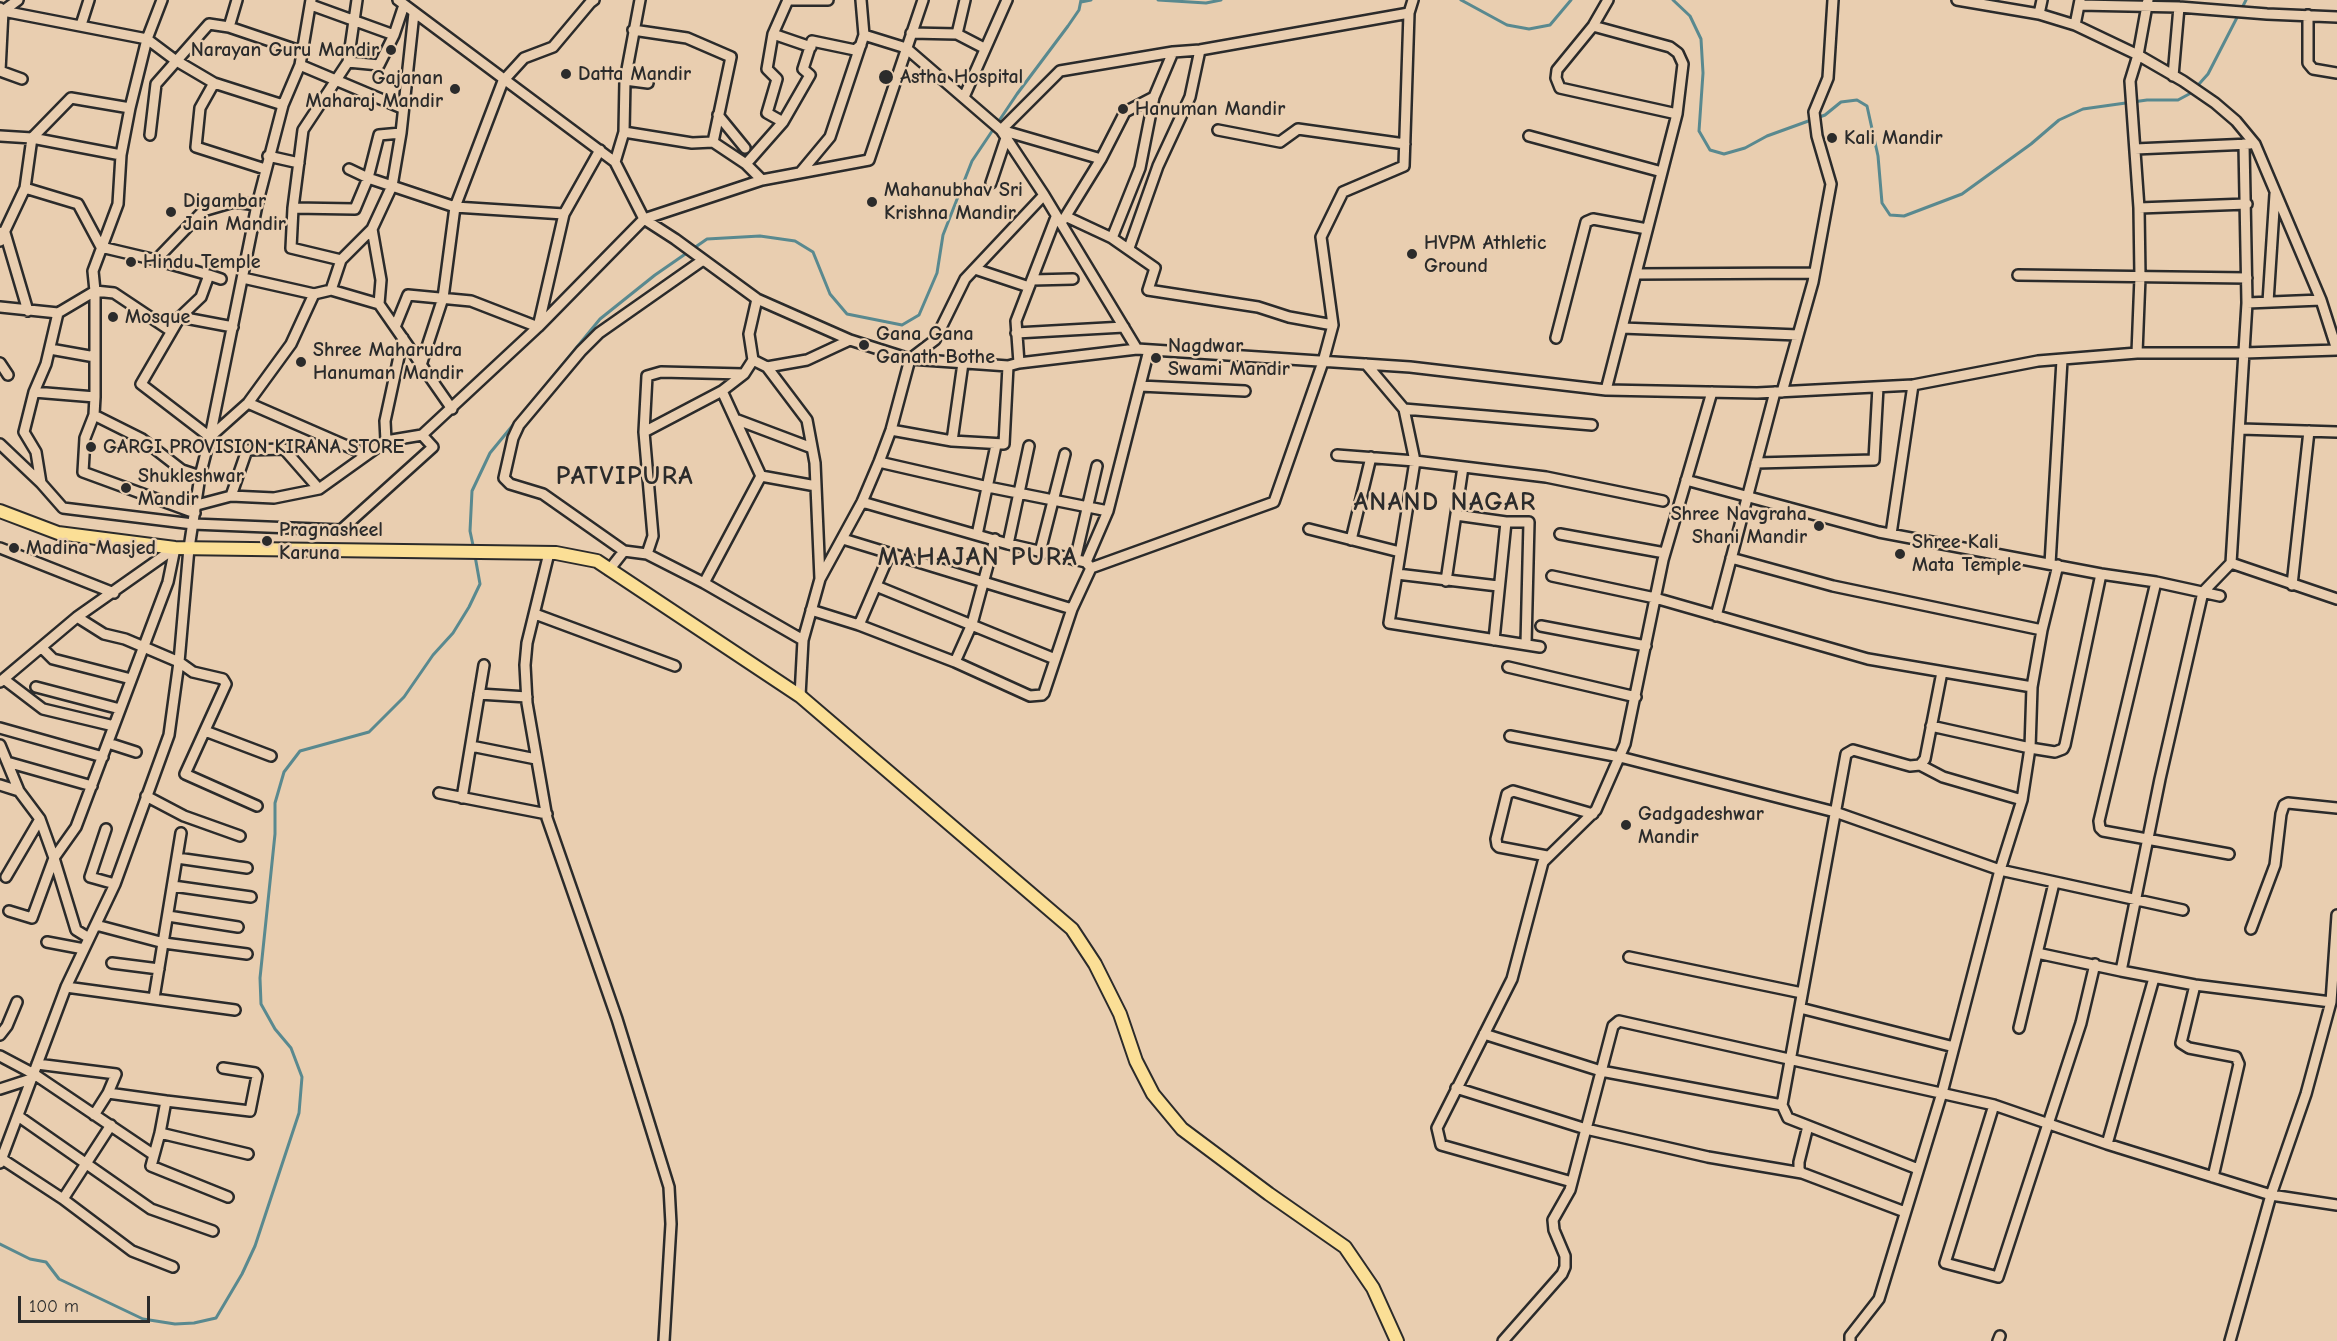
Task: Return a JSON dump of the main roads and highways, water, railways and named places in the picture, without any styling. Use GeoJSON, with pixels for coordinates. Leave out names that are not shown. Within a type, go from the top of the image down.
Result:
{"type":"FeatureCollection","features":[{"type":"Feature","properties":{"kind":"main road"},"geometry":{"type":"LineString","coordinates":[[0,511],[58,533],[175,548],[549,553],[597,561],[800,696],[1072,929],[1095,964],[1120,1014],[1136,1061],[1153,1094],[1182,1129],[1269,1194],[1346,1247],[1373,1288],[1397,1341]]}},
{"type":"Feature","properties":{"kind":"waterway"},"geometry":{"type":"LineString","coordinates":[[474,550],[470,531],[472,491],[490,453],[600,319],[655,275],[707,239],[760,236],[795,241],[813,252],[830,294],[847,314],[902,325],[919,315],[937,273],[943,235],[972,161],[1017,94],[1079,10],[1081,0]]}},
{"type":"Feature","properties":{"kind":"waterway"},"geometry":{"type":"LineString","coordinates":[[1081,2],[1091,0]]}},
{"type":"Feature","properties":{"kind":"waterway"},"geometry":{"type":"LineString","coordinates":[[1158,0],[1206,3],[1221,0]]}},
{"type":"Feature","properties":{"kind":"waterway"},"geometry":{"type":"LineString","coordinates":[[1461,0],[1507,25],[1529,29],[1550,25],[1571,0]]}},
{"type":"Feature","properties":{"kind":"waterway"},"geometry":{"type":"LineString","coordinates":[[1673,0],[1690,16],[1701,39],[1703,73],[1699,131],[1710,150],[1724,154],[1745,148],[1767,136],[1825,115],[1841,102],[1857,100],[1867,106],[1878,156],[1882,203],[1890,215],[1904,216],[1962,194],[2031,144],[2059,120],[2083,109],[2147,100],[2178,100],[2191,93],[2208,74],[2246,0]]}},
{"type":"Feature","properties":{"kind":"waterway"},"geometry":{"type":"LineString","coordinates":[[0,1244],[30,1259],[46,1262],[59,1279],[143,1319],[175,1324],[216,1318],[242,1274],[255,1246],[299,1113],[302,1077],[291,1048],[275,1029],[261,1004],[260,978],[275,834],[275,803],[284,772],[300,751],[369,732],[404,697],[433,655],[453,633],[469,607],[480,584],[475,556]]}},
{"type":"Feature","properties":{"kind":"place","name":"Narayan Guru Mandir"},"geometry":{"type":"Point","coordinates":[391,50]}},
{"type":"Feature","properties":{"kind":"place","name":"Datta Mandir"},"geometry":{"type":"Point","coordinates":[566,74]}},
{"type":"Feature","properties":{"kind":"place","name":"Astha Hospital"},"geometry":{"type":"Point","coordinates":[886,77]}},
{"type":"Feature","properties":{"kind":"place","name":"Gajanan Maharaj Mandir"},"geometry":{"type":"Point","coordinates":[455,89]}},
{"type":"Feature","properties":{"kind":"place","name":"Hanuman Mandir"},"geometry":{"type":"Point","coordinates":[1123,109]}},
{"type":"Feature","properties":{"kind":"place","name":"Kali Mandir"},"geometry":{"type":"Point","coordinates":[1832,138]}},
{"type":"Feature","properties":{"kind":"place","name":"Mahanubhav Sri Krishna Mandir"},"geometry":{"type":"Point","coordinates":[872,202]}},
{"type":"Feature","properties":{"kind":"place","name":"Digambar Jain Mandir"},"geometry":{"type":"Point","coordinates":[171,212]}},
{"type":"Feature","properties":{"kind":"place","name":"HVPM Athletic Ground"},"geometry":{"type":"Point","coordinates":[1412,254]}},
{"type":"Feature","properties":{"kind":"place","name":"Hindu Temple"},"geometry":{"type":"Point","coordinates":[131,262]}},
{"type":"Feature","properties":{"kind":"place","name":"Mosque"},"geometry":{"type":"Point","coordinates":[113,317]}},
{"type":"Feature","properties":{"kind":"place","name":"Gana Gana Ganath Bothe"},"geometry":{"type":"Point","coordinates":[864,345]}},
{"type":"Feature","properties":{"kind":"place","name":"Nagdwar Swami Mandir"},"geometry":{"type":"Point","coordinates":[1156,358]}},
{"type":"Feature","properties":{"kind":"place","name":"Shree Maharudra Hanuman Mandir"},"geometry":{"type":"Point","coordinates":[301,362]}},
{"type":"Feature","properties":{"kind":"place","name":"GARGI PROVISION KIRANA STORE"},"geometry":{"type":"Point","coordinates":[91,447]}},
{"type":"Feature","properties":{"kind":"place","name":"Shukleshwar Mandir"},"geometry":{"type":"Point","coordinates":[126,488]}},
{"type":"Feature","properties":{"kind":"place","name":"Shree Navgraha Shani Mandir"},"geometry":{"type":"Point","coordinates":[1819,526]}},
{"type":"Feature","properties":{"kind":"place","name":"Pragnasheel Karuna"},"geometry":{"type":"Point","coordinates":[267,541]}},
{"type":"Feature","properties":{"kind":"place","name":"Madina Masjed"},"geometry":{"type":"Point","coordinates":[14,548]}},
{"type":"Feature","properties":{"kind":"place","name":"Shree Kali Mata Temple"},"geometry":{"type":"Point","coordinates":[1900,554]}},
{"type":"Feature","properties":{"kind":"place","name":"Gadgadeshwar Mandir"},"geometry":{"type":"Point","coordinates":[1626,825]}},
{"type":"Feature","properties":{"kind":"district","name":"PATVIPURA"},"geometry":{"type":"Point","coordinates":[625,477]}},
{"type":"Feature","properties":{"kind":"district","name":"ANAND NAGAR"},"geometry":{"type":"Point","coordinates":[1445,503]}},
{"type":"Feature","properties":{"kind":"district","name":"MAHAJAN PURA"},"geometry":{"type":"Point","coordinates":[978,558]}}]}
